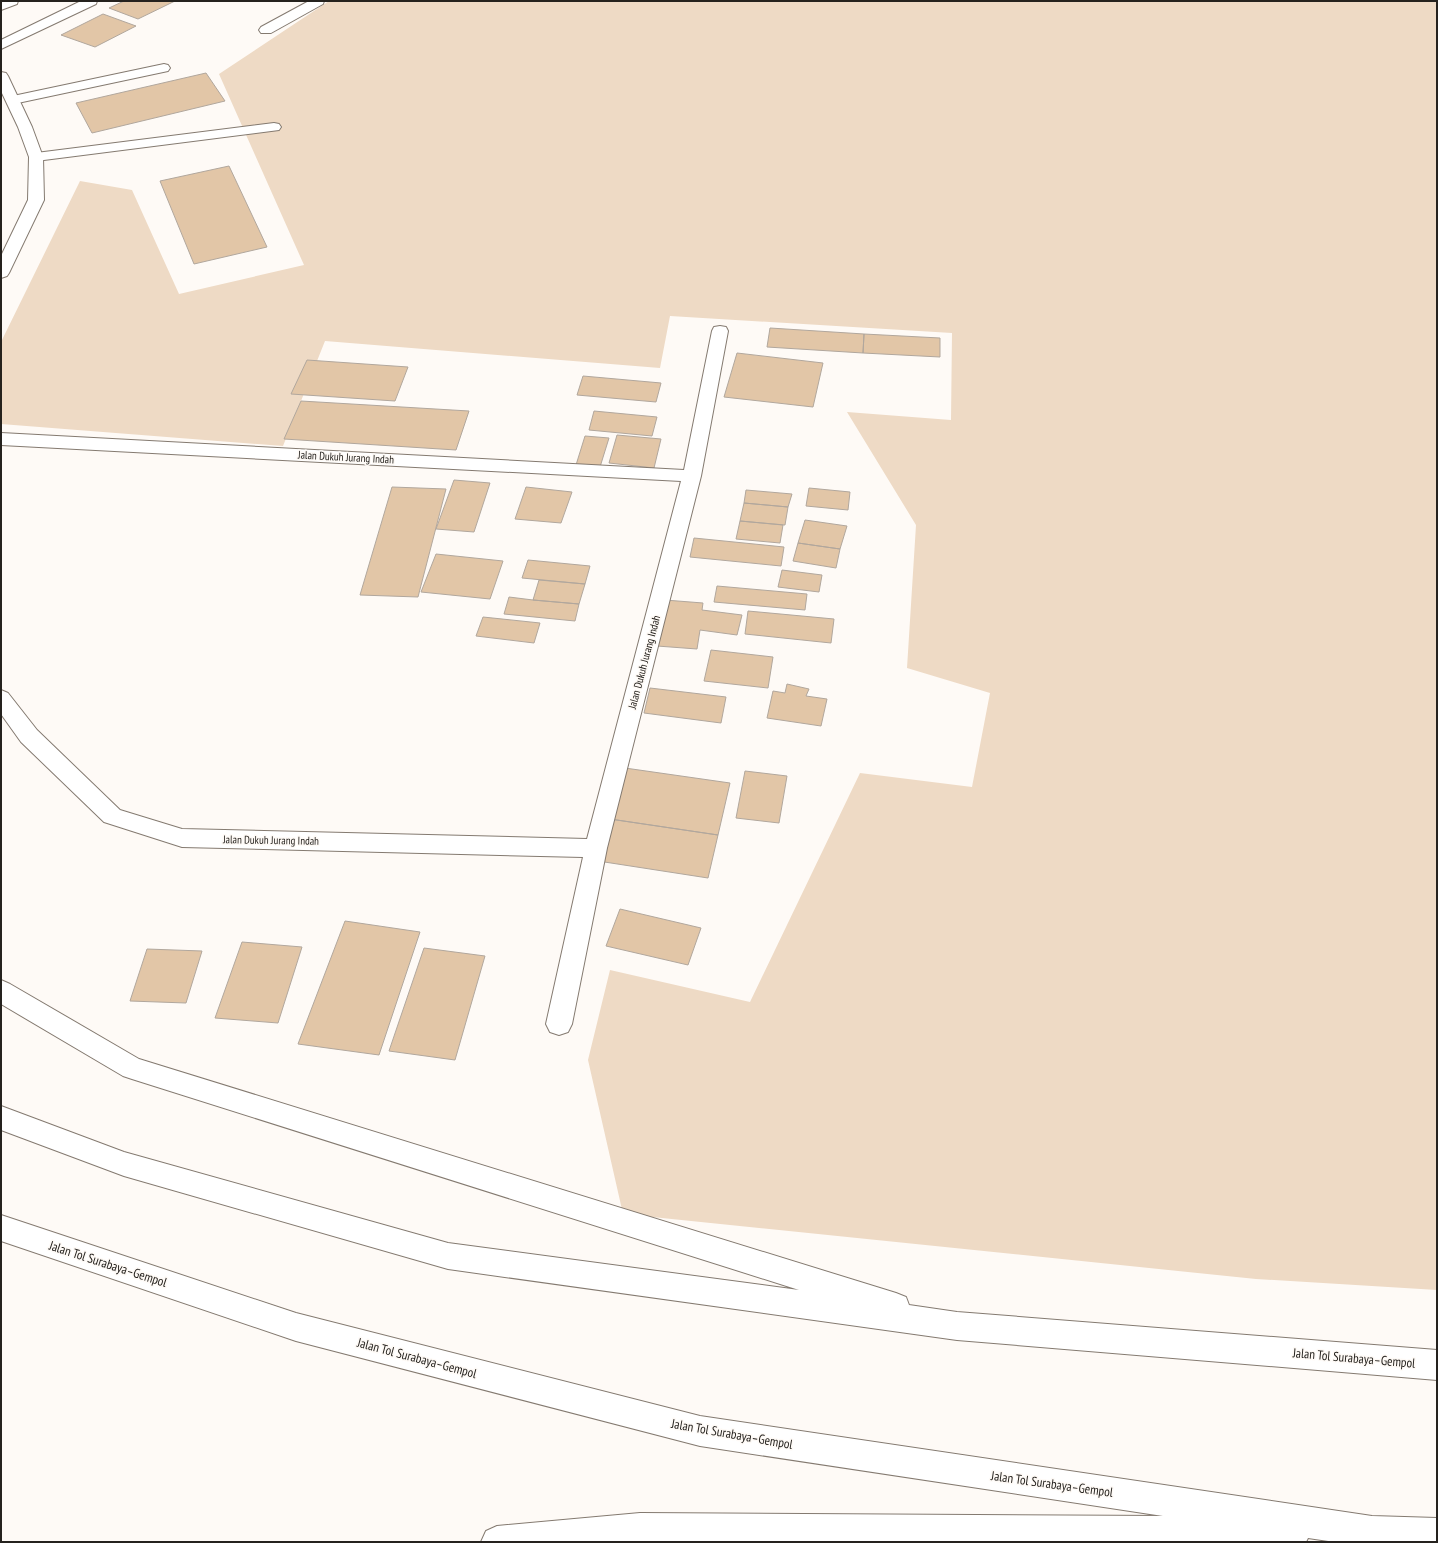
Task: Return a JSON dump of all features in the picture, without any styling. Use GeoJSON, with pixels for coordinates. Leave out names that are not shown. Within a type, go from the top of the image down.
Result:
{"type":"FeatureCollection","features":[{"type":"Feature","properties":{"kind":"main road"},"geometry":{"type":"LineString","coordinates":[[1,6],[12,1]]}},
{"type":"Feature","properties":{"kind":"main road"},"geometry":{"type":"LineString","coordinates":[[1,45],[90,1]]}},
{"type":"Feature","properties":{"kind":"main road"},"geometry":{"type":"LineString","coordinates":[[266,30],[318,1]]}},
{"type":"Feature","properties":{"kind":"main road"},"geometry":{"type":"LineString","coordinates":[[1,76],[13,100],[36,157],[36,200],[1,273]]}},
{"type":"Feature","properties":{"kind":"main road","name":"Jalan Dukuh Jurang Indah"},"geometry":{"type":"LineString","coordinates":[[559,1024],[596,848],[692,476],[720,331]]}},
{"type":"Feature","properties":{"kind":"main road","name":"Jalan Dukuh Jurang Indah"},"geometry":{"type":"LineString","coordinates":[[1,439],[692,476]]}},
{"type":"Feature","properties":{"kind":"main road","name":"Jalan Dukuh Jurang Indah"},"geometry":{"type":"LineString","coordinates":[[1,698],[29,736],[112,816],[182,838],[596,848]]}},
{"type":"Feature","properties":{"kind":"main road"},"geometry":{"type":"LineString","coordinates":[[1,991],[132,1068],[957,1326]]}},
{"type":"Feature","properties":{"kind":"main road","name":"Jalan Tol Surabaya–Gempol"},"geometry":{"type":"LineString","coordinates":[[1,1118],[124,1164],[448,1256],[957,1326],[1437,1365]]}},
{"type":"Feature","properties":{"kind":"main road","name":"Jalan Tol Surabaya–Gempol"},"geometry":{"type":"LineString","coordinates":[[1,1228],[296,1327],[700,1432],[1372,1532],[1437,1534]]}},
{"type":"Feature","properties":{"kind":"main road"},"geometry":{"type":"LineString","coordinates":[[497,1542],[640,1530],[1372,1532]]}},
{"type":"Feature","properties":{"kind":"lane"},"geometry":{"type":"LineString","coordinates":[[13,100],[164,68]]}},
{"type":"Feature","properties":{"kind":"lane"},"geometry":{"type":"LineString","coordinates":[[36,157],[274,127]]}},
{"type":"Feature","properties":{"kind":"shaded area"},"geometry":{"type":"Polygon","coordinates":[[[329,1],[1437,1],[1437,1290],[1256,1279],[623,1214],[588,1060],[610,970],[750,1002],[860,773],[972,787],[990,693],[907,668],[916,525],[847,412],[951,420],[952,333],[670,316],[660,368],[325,341],[283,446],[1,424],[1,342],[80,181],[132,190],[179,294],[304,265],[219,74],[329,1]]]}},
{"type":"Feature","properties":{"kind":"building"},"geometry":{"type":"Polygon","coordinates":[[[124,1],[175,1],[138,19],[109,8],[124,1]]]}},
{"type":"Feature","properties":{"kind":"building"},"geometry":{"type":"Polygon","coordinates":[[[103,14],[136,26],[95,47],[61,35],[103,14]]]}},
{"type":"Feature","properties":{"kind":"building"},"geometry":{"type":"Polygon","coordinates":[[[206,73],[225,101],[92,133],[76,103],[206,73]]]}},
{"type":"Feature","properties":{"kind":"building"},"geometry":{"type":"Polygon","coordinates":[[[229,166],[267,247],[194,264],[160,181],[229,166]]]}},
{"type":"Feature","properties":{"kind":"building"},"geometry":{"type":"Polygon","coordinates":[[[770,328],[864,334],[863,353],[767,347],[770,328]]]}},
{"type":"Feature","properties":{"kind":"building"},"geometry":{"type":"Polygon","coordinates":[[[864,334],[940,338],[940,357],[863,353],[864,334]]]}},
{"type":"Feature","properties":{"kind":"building"},"geometry":{"type":"Polygon","coordinates":[[[737,353],[823,363],[813,407],[724,397],[737,353]]]}},
{"type":"Feature","properties":{"kind":"building"},"geometry":{"type":"Polygon","coordinates":[[[307,360],[408,367],[395,401],[291,394],[307,360]]]}},
{"type":"Feature","properties":{"kind":"building"},"geometry":{"type":"Polygon","coordinates":[[[583,376],[661,383],[656,402],[577,395],[583,376]]]}},
{"type":"Feature","properties":{"kind":"building"},"geometry":{"type":"Polygon","coordinates":[[[301,401],[469,411],[456,450],[284,439],[301,401]]]}},
{"type":"Feature","properties":{"kind":"building"},"geometry":{"type":"Polygon","coordinates":[[[594,411],[657,417],[652,436],[589,430],[594,411]]]}},
{"type":"Feature","properties":{"kind":"building"},"geometry":{"type":"Polygon","coordinates":[[[617,435],[661,439],[654,468],[609,463],[617,435]]]}},
{"type":"Feature","properties":{"kind":"building"},"geometry":{"type":"Polygon","coordinates":[[[585,436],[609,438],[600,467],[576,465],[585,436]]]}},
{"type":"Feature","properties":{"kind":"building"},"geometry":{"type":"Polygon","coordinates":[[[454,480],[490,483],[474,532],[436,529],[454,480]]]}},
{"type":"Feature","properties":{"kind":"building"},"geometry":{"type":"Polygon","coordinates":[[[392,487],[446,489],[418,597],[360,595],[392,487]]]}},
{"type":"Feature","properties":{"kind":"building"},"geometry":{"type":"Polygon","coordinates":[[[526,487],[572,492],[561,523],[515,519],[526,487]]]}},
{"type":"Feature","properties":{"kind":"building"},"geometry":{"type":"Polygon","coordinates":[[[809,488],[850,492],[848,510],[806,506],[809,488]]]}},
{"type":"Feature","properties":{"kind":"building"},"geometry":{"type":"Polygon","coordinates":[[[746,490],[792,494],[788,507],[744,503],[746,490]]]}},
{"type":"Feature","properties":{"kind":"building"},"geometry":{"type":"Polygon","coordinates":[[[744,503],[788,507],[785,525],[740,521],[744,503]]]}},
{"type":"Feature","properties":{"kind":"building"},"geometry":{"type":"Polygon","coordinates":[[[805,520],[847,526],[840,549],[798,543],[805,520]]]}},
{"type":"Feature","properties":{"kind":"building"},"geometry":{"type":"Polygon","coordinates":[[[740,521],[783,525],[780,543],[736,539],[740,521]]]}},
{"type":"Feature","properties":{"kind":"building"},"geometry":{"type":"Polygon","coordinates":[[[694,538],[784,547],[781,566],[690,557],[694,538]]]}},
{"type":"Feature","properties":{"kind":"building"},"geometry":{"type":"Polygon","coordinates":[[[798,543],[840,549],[836,568],[793,561],[798,543]]]}},
{"type":"Feature","properties":{"kind":"building"},"geometry":{"type":"Polygon","coordinates":[[[436,554],[503,561],[490,599],[421,592],[436,554]]]}},
{"type":"Feature","properties":{"kind":"building"},"geometry":{"type":"Polygon","coordinates":[[[528,560],[590,566],[585,584],[522,578],[528,560]]]}},
{"type":"Feature","properties":{"kind":"building"},"geometry":{"type":"Polygon","coordinates":[[[782,570],[822,575],[819,592],[778,587],[782,570]]]}},
{"type":"Feature","properties":{"kind":"building"},"geometry":{"type":"Polygon","coordinates":[[[539,580],[585,584],[579,604],[533,600],[539,580]]]}},
{"type":"Feature","properties":{"kind":"building"},"geometry":{"type":"Polygon","coordinates":[[[717,586],[807,594],[805,610],[714,602],[717,586]]]}},
{"type":"Feature","properties":{"kind":"building"},"geometry":{"type":"Polygon","coordinates":[[[509,597],[579,604],[575,621],[504,614],[509,597]]]}},
{"type":"Feature","properties":{"kind":"building"},"geometry":{"type":"Polygon","coordinates":[[[665,600],[703,603],[702,610],[742,615],[737,635],[700,630],[697,649],[657,646],[665,600]]]}},
{"type":"Feature","properties":{"kind":"building"},"geometry":{"type":"Polygon","coordinates":[[[748,611],[834,619],[831,643],[745,634],[748,611]]]}},
{"type":"Feature","properties":{"kind":"building"},"geometry":{"type":"Polygon","coordinates":[[[483,617],[540,623],[534,643],[476,636],[483,617]]]}},
{"type":"Feature","properties":{"kind":"building"},"geometry":{"type":"Polygon","coordinates":[[[711,650],[773,657],[768,688],[704,681],[711,650]]]}},
{"type":"Feature","properties":{"kind":"building"},"geometry":{"type":"Polygon","coordinates":[[[787,684],[809,689],[806,696],[827,699],[821,726],[767,718],[773,691],[785,693],[787,684]]]}},
{"type":"Feature","properties":{"kind":"building"},"geometry":{"type":"Polygon","coordinates":[[[650,688],[726,697],[721,723],[644,713],[650,688]]]}},
{"type":"Feature","properties":{"kind":"building"},"geometry":{"type":"Polygon","coordinates":[[[625,768],[730,783],[718,835],[610,819],[625,768]]]}},
{"type":"Feature","properties":{"kind":"building"},"geometry":{"type":"Polygon","coordinates":[[[745,771],[787,776],[779,823],[736,818],[745,771]]]}},
{"type":"Feature","properties":{"kind":"building"},"geometry":{"type":"Polygon","coordinates":[[[610,819],[718,835],[708,878],[598,861],[610,819]]]}},
{"type":"Feature","properties":{"kind":"building"},"geometry":{"type":"Polygon","coordinates":[[[620,909],[701,928],[688,965],[606,946],[620,909]]]}},
{"type":"Feature","properties":{"kind":"building"},"geometry":{"type":"Polygon","coordinates":[[[345,921],[420,932],[379,1055],[298,1044],[345,921]]]}},
{"type":"Feature","properties":{"kind":"building"},"geometry":{"type":"Polygon","coordinates":[[[242,942],[302,947],[278,1023],[215,1018],[242,942]]]}},
{"type":"Feature","properties":{"kind":"building"},"geometry":{"type":"Polygon","coordinates":[[[424,948],[485,956],[455,1060],[389,1051],[424,948]]]}},
{"type":"Feature","properties":{"kind":"building"},"geometry":{"type":"Polygon","coordinates":[[[147,949],[202,951],[186,1003],[130,1001],[147,949]]]}}]}
